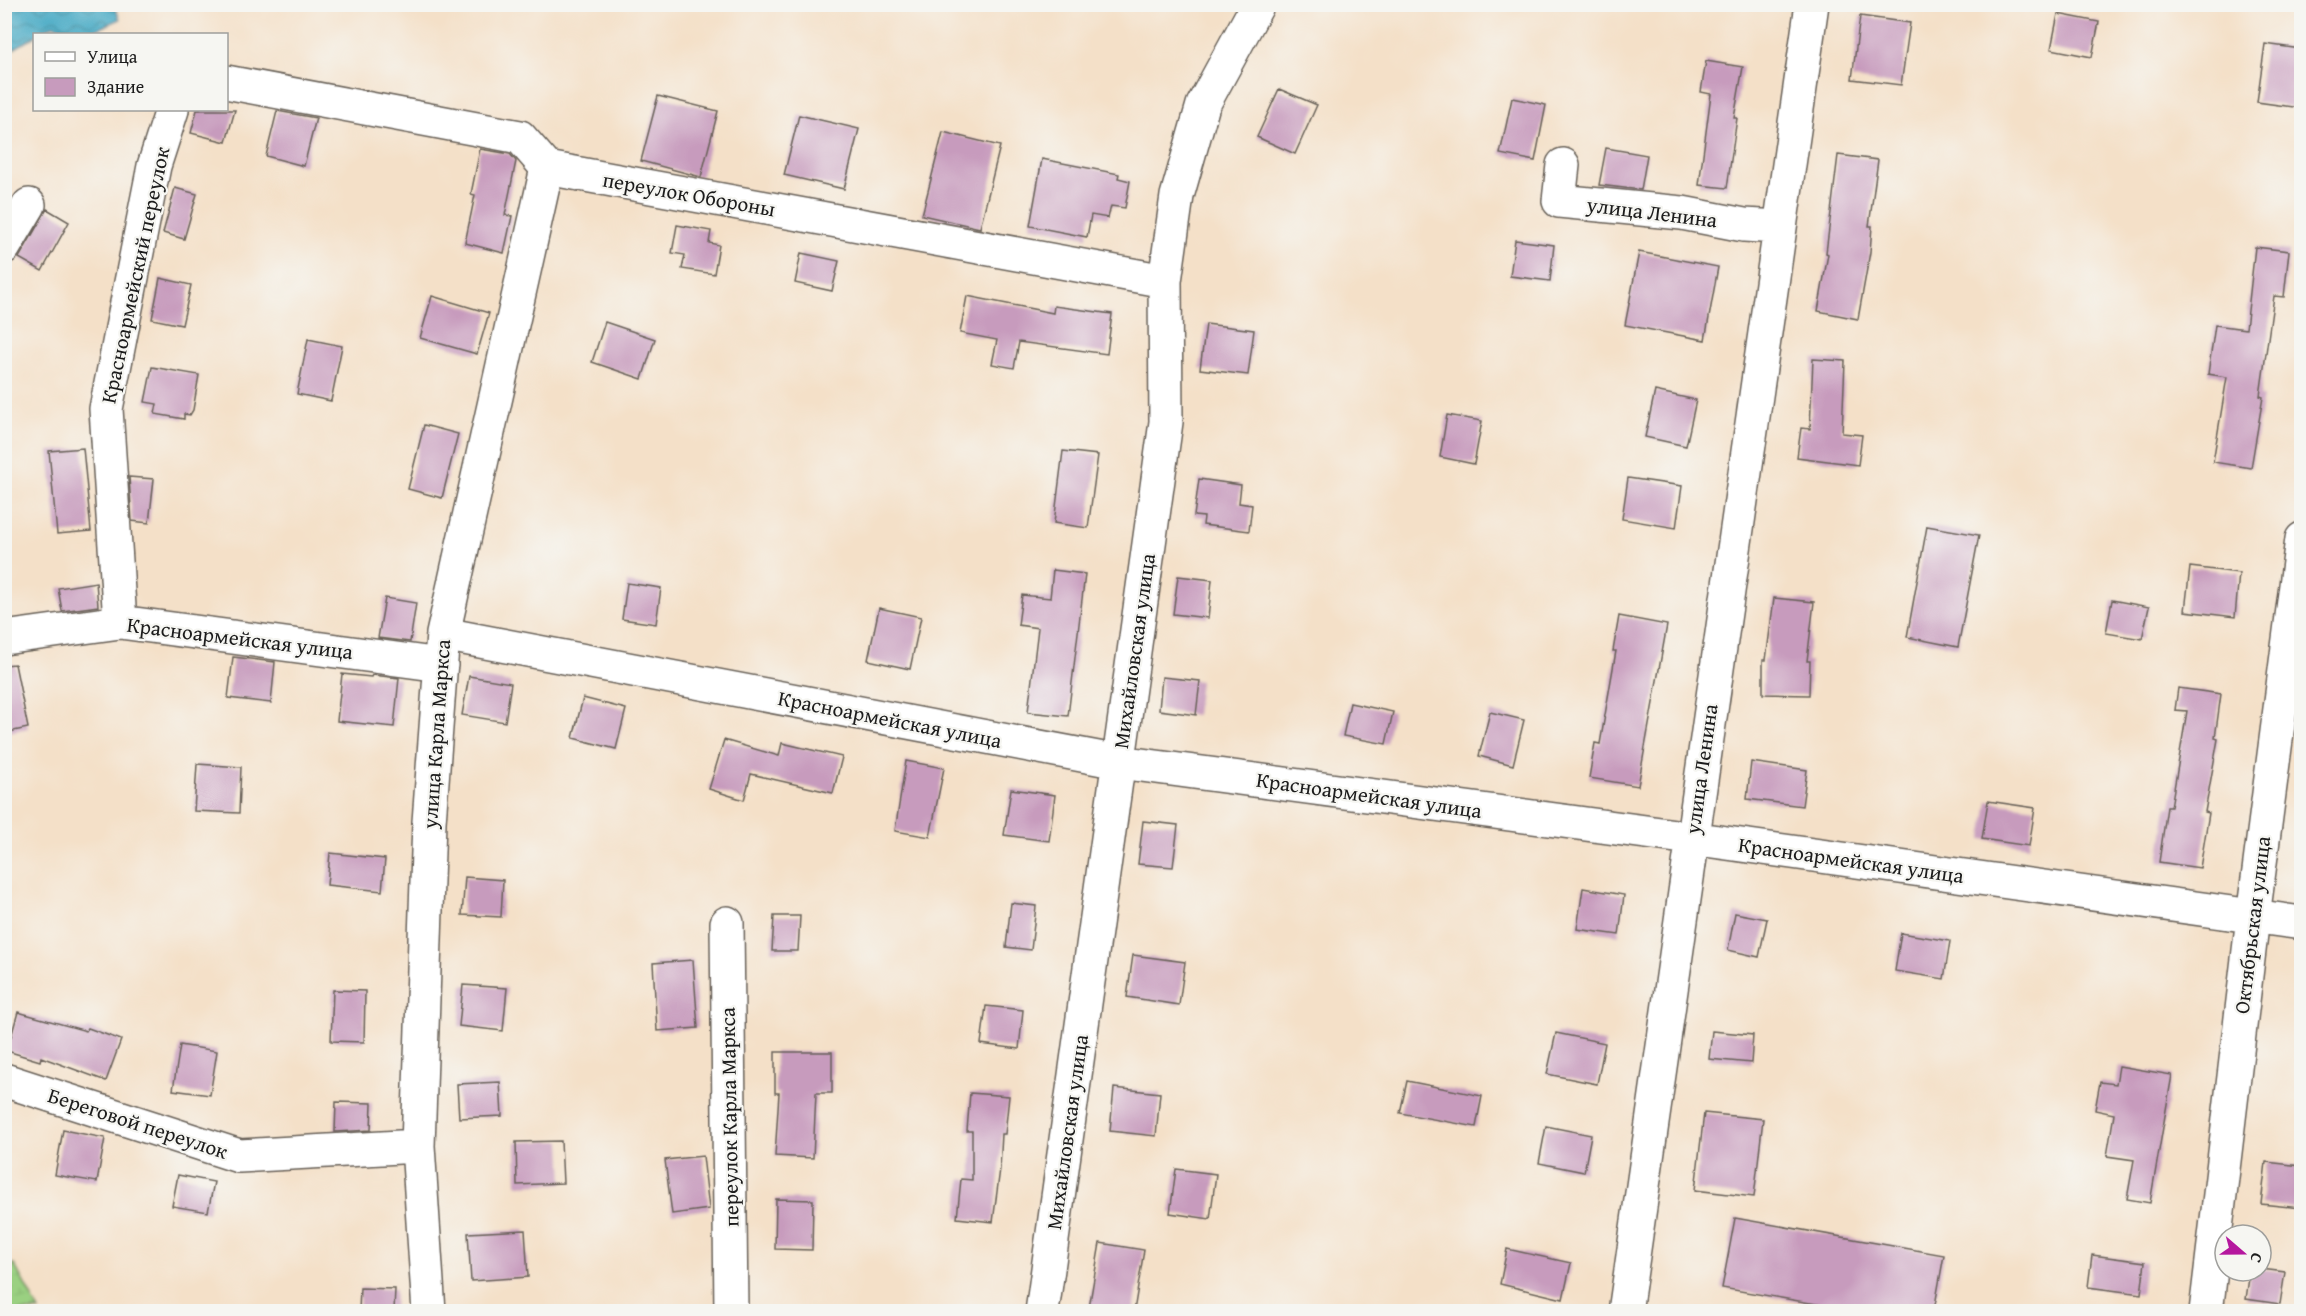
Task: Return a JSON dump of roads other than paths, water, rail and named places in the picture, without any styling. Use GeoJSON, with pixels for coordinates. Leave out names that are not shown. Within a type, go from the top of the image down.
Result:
{"type":"FeatureCollection","features":[{"type":"Feature","properties":{"kind":"street","name":"Михайловская улица"},"geometry":{"type":"LineString","coordinates":[[1042,1311],[1166,422],[1165,281],[1177,195],[1203,105],[1258,4]]}},
{"type":"Feature","properties":{"kind":"street","name":"улица Ленина"},"geometry":{"type":"LineString","coordinates":[[1625,1311],[1812,4]]}},
{"type":"Feature","properties":{"kind":"street"},"geometry":{"type":"LineString","coordinates":[[228,82],[520,137],[547,168]]}},
{"type":"Feature","properties":{"kind":"street","name":"Красноармейский переулок"},"geometry":{"type":"LineString","coordinates":[[120,622],[106,409],[154,166],[172,111]]}},
{"type":"Feature","properties":{"kind":"street","name":"улица Ленина"},"geometry":{"type":"LineString","coordinates":[[1563,165],[1559,201],[1682,213],[1744,225],[1780,227]]}},
{"type":"Feature","properties":{"kind":"street","name":"переулок Обороны"},"geometry":{"type":"LineString","coordinates":[[547,168],[1165,281]]}},
{"type":"Feature","properties":{"kind":"street","name":"улица Карла Маркса"},"geometry":{"type":"LineString","coordinates":[[429,1311],[418,1146],[429,822],[442,649],[547,168]]}},
{"type":"Feature","properties":{"kind":"street"},"geometry":{"type":"LineString","coordinates":[[4,247],[29,205]]}},
{"type":"Feature","properties":{"kind":"street","name":"Октябрьская улица"},"geometry":{"type":"LineString","coordinates":[[2206,1311],[2301,538]]}},
{"type":"Feature","properties":{"kind":"street","name":"Красноармейская улица"},"geometry":{"type":"LineString","coordinates":[[4,638],[120,622],[442,649],[1119,762],[1691,838],[2301,923]]}},
{"type":"Feature","properties":{"kind":"street","name":"переулок Карла Маркса"},"geometry":{"type":"LineString","coordinates":[[728,922],[731,1311]]}},
{"type":"Feature","properties":{"kind":"street","name":"Береговой переулок"},"geometry":{"type":"LineString","coordinates":[[4,1080],[239,1156],[418,1146]]}},
{"type":"Feature","properties":{"kind":"water"},"geometry":{"type":"Polygon","coordinates":[[[5,4],[114,5],[120,19],[88,33],[53,25],[40,33],[33,33],[33,37],[7,53],[5,57],[5,4]]]}}]}
